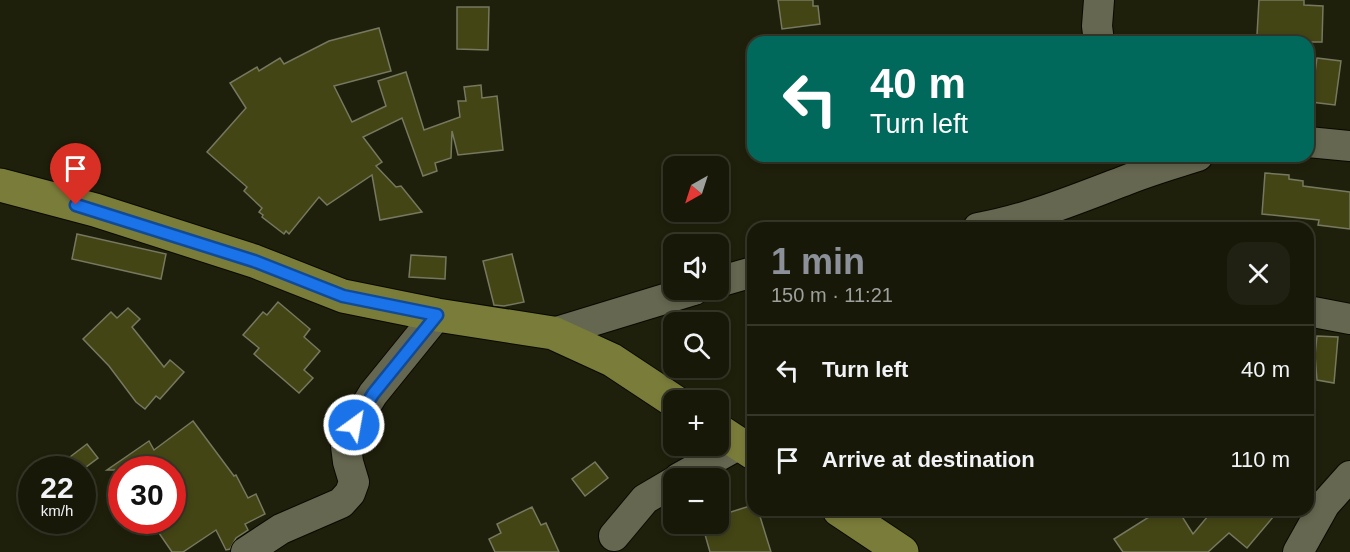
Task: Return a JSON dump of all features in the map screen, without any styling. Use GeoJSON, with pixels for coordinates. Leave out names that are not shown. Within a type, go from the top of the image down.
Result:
{"type":"FeatureCollection","features":[{"type":"Feature","properties":{"kind":"main road"},"geometry":{"type":"LineString","coordinates":[[0,185],[118,217],[254,261],[343,296],[437,315],[553,333],[612,360],[663,393]]}},
{"type":"Feature","properties":{"kind":"main road"},"geometry":{"type":"LineString","coordinates":[[848,516],[902,552]]}},
{"type":"Feature","properties":{"kind":"street"},"geometry":{"type":"LineString","coordinates":[[1098,36],[1099,0]]}},
{"type":"Feature","properties":{"kind":"street"},"geometry":{"type":"LineString","coordinates":[[1314,143],[1350,146]]}},
{"type":"Feature","properties":{"kind":"street"},"geometry":{"type":"LineString","coordinates":[[1008,222],[1049,210],[1124,168],[1161,162]]}},
{"type":"Feature","properties":{"kind":"street"},"geometry":{"type":"LineString","coordinates":[[729,279],[747,274]]}},
{"type":"Feature","properties":{"kind":"street"},"geometry":{"type":"LineString","coordinates":[[553,333],[663,299]]}},
{"type":"Feature","properties":{"kind":"street"},"geometry":{"type":"LineString","coordinates":[[1314,312],[1350,319]]}},
{"type":"Feature","properties":{"kind":"street"},"geometry":{"type":"LineString","coordinates":[[246,552],[281,529],[341,503],[354,482],[346,446],[354,425],[373,394],[437,315]]}},
{"type":"Feature","properties":{"kind":"street"},"geometry":{"type":"LineString","coordinates":[[695,468],[737,442]]}},
{"type":"Feature","properties":{"kind":"street"},"geometry":{"type":"LineString","coordinates":[[1298,552],[1325,504],[1350,476]]}},
{"type":"Feature","properties":{"kind":"street"},"geometry":{"type":"LineString","coordinates":[[614,536],[645,499],[663,488]]}},
{"type":"Feature","properties":{"kind":"building"},"geometry":{"type":"Polygon","coordinates":[[[778,0],[813,0],[813,6],[818,6],[820,24],[782,29],[778,0]]]}},
{"type":"Feature","properties":{"kind":"building"},"geometry":{"type":"Polygon","coordinates":[[[1259,0],[1304,0],[1304,5],[1323,6],[1322,42],[1314,42],[1314,36],[1257,35],[1259,0]]]}},
{"type":"Feature","properties":{"kind":"building"},"geometry":{"type":"Polygon","coordinates":[[[457,7],[489,7],[488,50],[457,49],[457,7]]]}},
{"type":"Feature","properties":{"kind":"building"},"geometry":{"type":"Polygon","coordinates":[[[379,28],[391,71],[334,86],[352,122],[386,106],[378,81],[406,72],[424,130],[460,117],[458,101],[466,101],[464,87],[481,85],[482,98],[497,96],[503,150],[458,155],[452,131],[451,158],[435,163],[437,171],[423,176],[402,118],[363,137],[382,162],[376,166],[396,187],[401,186],[422,212],[380,220],[372,175],[327,205],[319,197],[289,234],[286,231],[284,234],[262,217],[263,215],[259,212],[262,208],[244,191],[247,187],[207,152],[246,108],[230,83],[257,67],[259,71],[280,58],[284,64],[329,41],[379,28]]]}},
{"type":"Feature","properties":{"kind":"building"},"geometry":{"type":"Polygon","coordinates":[[[1317,58],[1341,61],[1335,105],[1314,102],[1317,58]]]}},
{"type":"Feature","properties":{"kind":"building"},"geometry":{"type":"Polygon","coordinates":[[[1265,173],[1289,175],[1289,179],[1303,181],[1303,186],[1350,192],[1350,229],[1318,225],[1319,220],[1262,214],[1265,173]]]}},
{"type":"Feature","properties":{"kind":"building"},"geometry":{"type":"Polygon","coordinates":[[[77,234],[166,254],[161,279],[72,259],[77,234]]]}},
{"type":"Feature","properties":{"kind":"building"},"geometry":{"type":"Polygon","coordinates":[[[512,254],[524,302],[504,306],[494,305],[483,261],[512,254]]]}},
{"type":"Feature","properties":{"kind":"building"},"geometry":{"type":"Polygon","coordinates":[[[411,255],[446,257],[445,279],[409,277],[411,255]]]}},
{"type":"Feature","properties":{"kind":"building"},"geometry":{"type":"Polygon","coordinates":[[[278,302],[310,329],[304,337],[320,351],[304,370],[313,378],[299,393],[254,354],[259,348],[243,335],[263,312],[267,315],[278,302]]]}},
{"type":"Feature","properties":{"kind":"building"},"geometry":{"type":"Polygon","coordinates":[[[128,308],[140,319],[132,327],[164,367],[170,360],[184,372],[160,399],[156,396],[145,409],[136,402],[109,366],[83,339],[111,312],[117,318],[128,308]]]}},
{"type":"Feature","properties":{"kind":"building"},"geometry":{"type":"Polygon","coordinates":[[[1317,336],[1338,337],[1334,383],[1317,380],[1315,355],[1317,336]]]}},
{"type":"Feature","properties":{"kind":"building"},"geometry":{"type":"Polygon","coordinates":[[[193,421],[234,476],[236,475],[248,498],[256,494],[265,514],[245,524],[248,530],[236,538],[230,549],[226,550],[216,530],[183,552],[172,552],[160,534],[186,534],[186,456],[127,456],[149,441],[154,450],[193,421]]]}},
{"type":"Feature","properties":{"kind":"building"},"geometry":{"type":"Polygon","coordinates":[[[87,444],[98,458],[96,460],[96,456],[71,456],[87,444]]]}},
{"type":"Feature","properties":{"kind":"building"},"geometry":{"type":"Polygon","coordinates":[[[595,462],[608,478],[585,496],[572,479],[595,462]]]}},
{"type":"Feature","properties":{"kind":"building"},"geometry":{"type":"Polygon","coordinates":[[[532,507],[541,525],[546,523],[559,552],[495,552],[489,539],[501,533],[497,524],[532,507]]]}},
{"type":"Feature","properties":{"kind":"building"},"geometry":{"type":"Polygon","coordinates":[[[747,507],[747,516],[760,516],[771,552],[710,552],[705,534],[729,534],[729,513],[747,507]]]}},
{"type":"Feature","properties":{"kind":"building"},"geometry":{"type":"Polygon","coordinates":[[[1150,516],[1182,516],[1193,534],[1208,516],[1274,516],[1247,548],[1229,533],[1208,552],[1123,552],[1114,539],[1150,516]]]}},
{"type":"Feature","properties":{"kind":"route"},"geometry":{"type":"LineString","coordinates":[[76,205],[254,261],[343,296],[437,315],[373,394],[354,425]]}}]}
